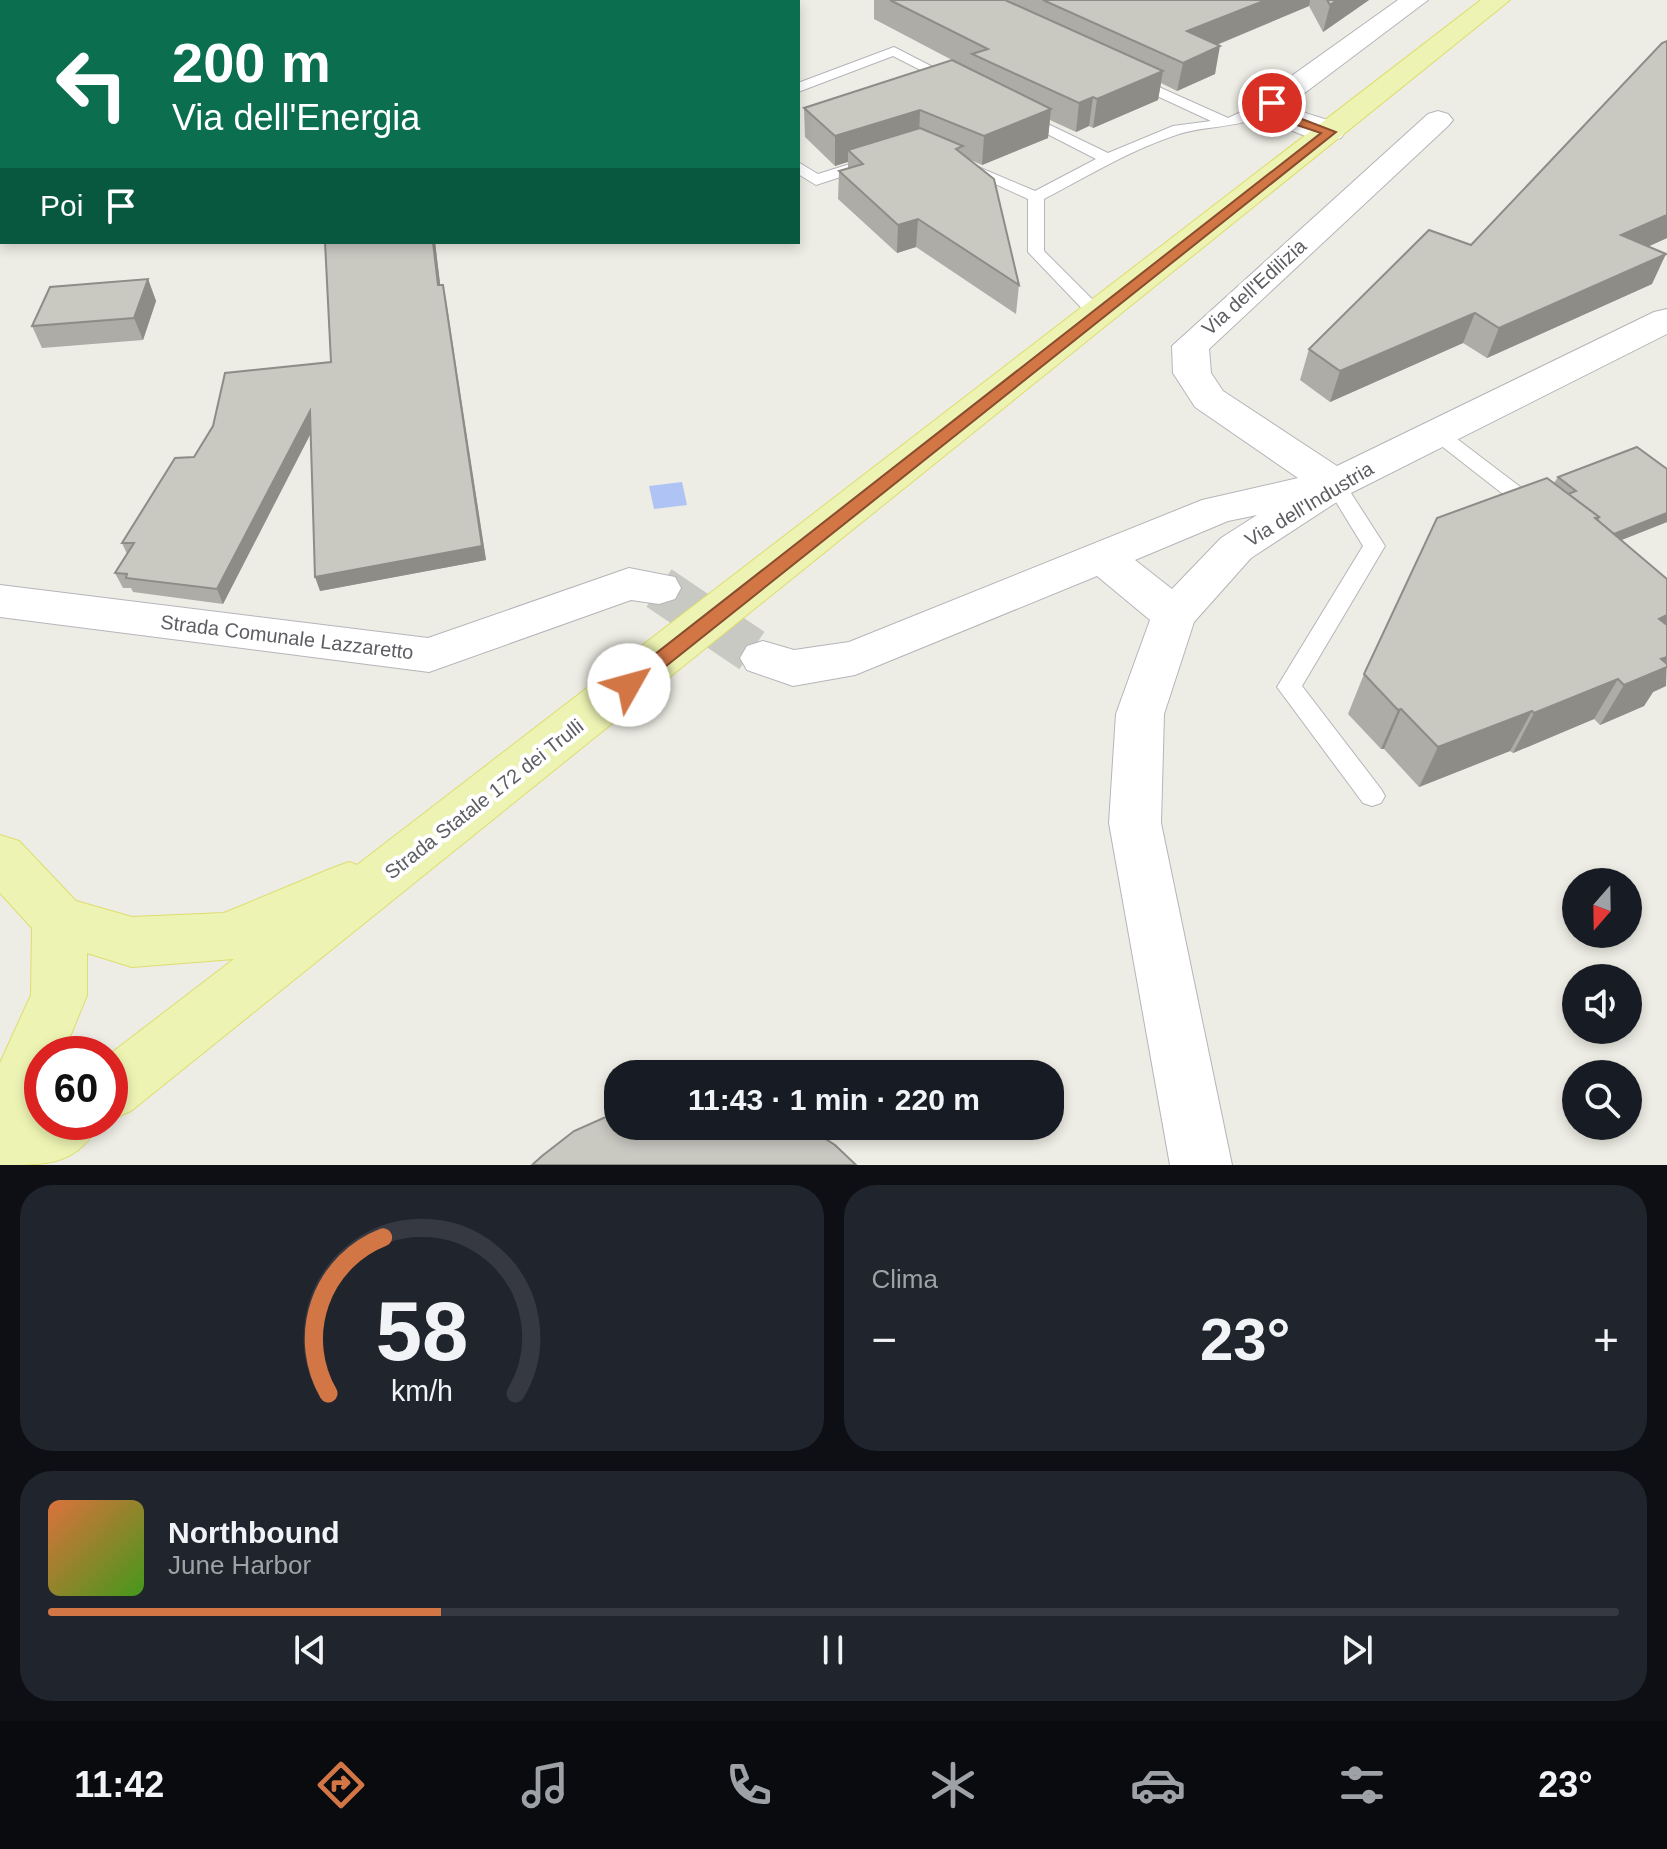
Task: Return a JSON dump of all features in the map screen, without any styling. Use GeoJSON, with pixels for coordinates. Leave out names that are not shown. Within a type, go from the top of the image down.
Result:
{"type":"FeatureCollection","features":[{"type":"Feature","properties":{"kind":"main road","name":"Strada Statale 172 dei Trulli"},"geometry":{"type":"LineString","coordinates":[[128,1077],[1497,0]]}},
{"type":"Feature","properties":{"kind":"main road"},"geometry":{"type":"LineString","coordinates":[[0,857],[59,920],[132,942],[227,937],[406,860]]}},
{"type":"Feature","properties":{"kind":"main road"},"geometry":{"type":"LineString","coordinates":[[0,1115],[13,1102],[59,995],[59,920]]}},
{"type":"Feature","properties":{"kind":"main road"},"geometry":{"type":"LineString","coordinates":[[128,1083],[173,1042]]}},
{"type":"Feature","properties":{"kind":"main road"},"geometry":{"type":"LineString","coordinates":[[14,1165],[47,1140]]}},
{"type":"Feature","properties":{"kind":"main road"},"geometry":{"type":"LineString","coordinates":[[37,1165],[65,1140]]}},
{"type":"Feature","properties":{"kind":"street"},"geometry":{"type":"LineString","coordinates":[[1330,132],[1289,119],[1272,103],[1415,0]]}},
{"type":"Feature","properties":{"kind":"street","name":"Via dell'Edilizia"},"geometry":{"type":"LineString","coordinates":[[1335,484],[1209,399],[1192,373],[1190,346],[1438,120]]}},
{"type":"Feature","properties":{"kind":"street","name":"Via dell'Industria"},"geometry":{"type":"LineString","coordinates":[[1201,1165],[1135,823],[1140,714],[1174,615],[1236,548],[1335,484],[1667,320]]}},
{"type":"Feature","properties":{"kind":"street"},"geometry":{"type":"LineString","coordinates":[[763,658],[793,668],[855,658],[1217,510],[1335,484]]}},
{"type":"Feature","properties":{"kind":"street"},"geometry":{"type":"LineString","coordinates":[[1102,557],[1174,615]]}},
{"type":"Feature","properties":{"kind":"street","name":"Strada Comunale Lazzaretto"},"geometry":{"type":"LineString","coordinates":[[0,601],[429,655],[629,584],[659,588]]}},
{"type":"Feature","properties":{"kind":"lane"},"geometry":{"type":"LineString","coordinates":[[800,87],[894,51],[965,87]]}},
{"type":"Feature","properties":{"kind":"lane"},"geometry":{"type":"LineString","coordinates":[[1118,72],[1229,123]]}},
{"type":"Feature","properties":{"kind":"lane"},"geometry":{"type":"LineString","coordinates":[[1036,197],[1108,159],[1178,129],[1229,123],[1272,103]]}},
{"type":"Feature","properties":{"kind":"lane"},"geometry":{"type":"LineString","coordinates":[[1008,109],[1108,159]]}},
{"type":"Feature","properties":{"kind":"lane"},"geometry":{"type":"LineString","coordinates":[[949,160],[1036,197]]}},
{"type":"Feature","properties":{"kind":"lane"},"geometry":{"type":"LineString","coordinates":[[800,168],[816,180],[876,161]]}},
{"type":"Feature","properties":{"kind":"lane"},"geometry":{"type":"LineString","coordinates":[[1036,197],[1036,252],[1098,315]]}},
{"type":"Feature","properties":{"kind":"lane"},"geometry":{"type":"LineString","coordinates":[[1437,433],[1546,517]]}},
{"type":"Feature","properties":{"kind":"lane"},"geometry":{"type":"LineString","coordinates":[[1335,484],[1374,546],[1289,687],[1372,796]]}},
{"type":"Feature","properties":{"kind":"water"},"geometry":{"type":"Polygon","coordinates":[[[682,482],[687,505],[654,509],[649,486],[682,482]]]}},
{"type":"Feature","properties":{"kind":"building"},"geometry":{"type":"Polygon","coordinates":[[[890,0],[1005,0],[1163,71],[1097,99],[1093,97],[1079,103],[972,54],[988,49],[890,0]]]}},
{"type":"Feature","properties":{"kind":"building"},"geometry":{"type":"Polygon","coordinates":[[[1043,0],[1266,0],[1187,31],[1220,46],[1183,63],[1043,0]]]}},
{"type":"Feature","properties":{"kind":"building"},"geometry":{"type":"Polygon","coordinates":[[[1667,41],[1667,215],[1621,235],[1666,254],[1499,328],[1475,313],[1340,371],[1309,349],[1429,230],[1471,245],[1667,41]]]}},
{"type":"Feature","properties":{"kind":"building"},"geometry":{"type":"Polygon","coordinates":[[[952,60],[1051,109],[984,136],[920,110],[835,136],[804,108],[952,60]]]}},
{"type":"Feature","properties":{"kind":"building"},"geometry":{"type":"Polygon","coordinates":[[[920,128],[963,146],[956,149],[994,179],[1019,285],[918,219],[898,225],[839,171],[863,164],[848,150],[920,128]]]}},
{"type":"Feature","properties":{"kind":"building"},"geometry":{"type":"Polygon","coordinates":[[[325,244],[433,244],[438,285],[443,285],[482,546],[315,577],[310,411],[217,589],[126,578],[127,574],[115,573],[134,543],[122,543],[175,458],[194,457],[213,426],[225,373],[331,362],[325,244]]]}},
{"type":"Feature","properties":{"kind":"building"},"geometry":{"type":"Polygon","coordinates":[[[148,279],[134,318],[32,326],[50,287],[148,279]]]}},
{"type":"Feature","properties":{"kind":"building"},"geometry":{"type":"Polygon","coordinates":[[[1637,447],[1667,469],[1667,513],[1614,534],[1597,520],[1599,517],[1568,494],[1576,491],[1558,477],[1637,447]]]}},
{"type":"Feature","properties":{"kind":"building"},"geometry":{"type":"Polygon","coordinates":[[[1547,478],[1599,517],[1595,518],[1667,579],[1667,615],[1659,619],[1667,625],[1667,657],[1661,659],[1667,667],[1624,685],[1618,679],[1438,747],[1364,674],[1437,518],[1547,478]]]}},
{"type":"Feature","properties":{"kind":"building"},"geometry":{"type":"Polygon","coordinates":[[[604,1118],[604,1140],[827,1140],[856,1165],[532,1165],[574,1131],[604,1118]]]}},
{"type":"Feature","properties":{"kind":"tunnel"},"geometry":{"type":"LineString","coordinates":[[659,588],[763,658]]}},
{"type":"Feature","properties":{"kind":"route"},"geometry":{"type":"LineString","coordinates":[[629,685],[1330,132],[1289,119],[1272,103]]}}]}
